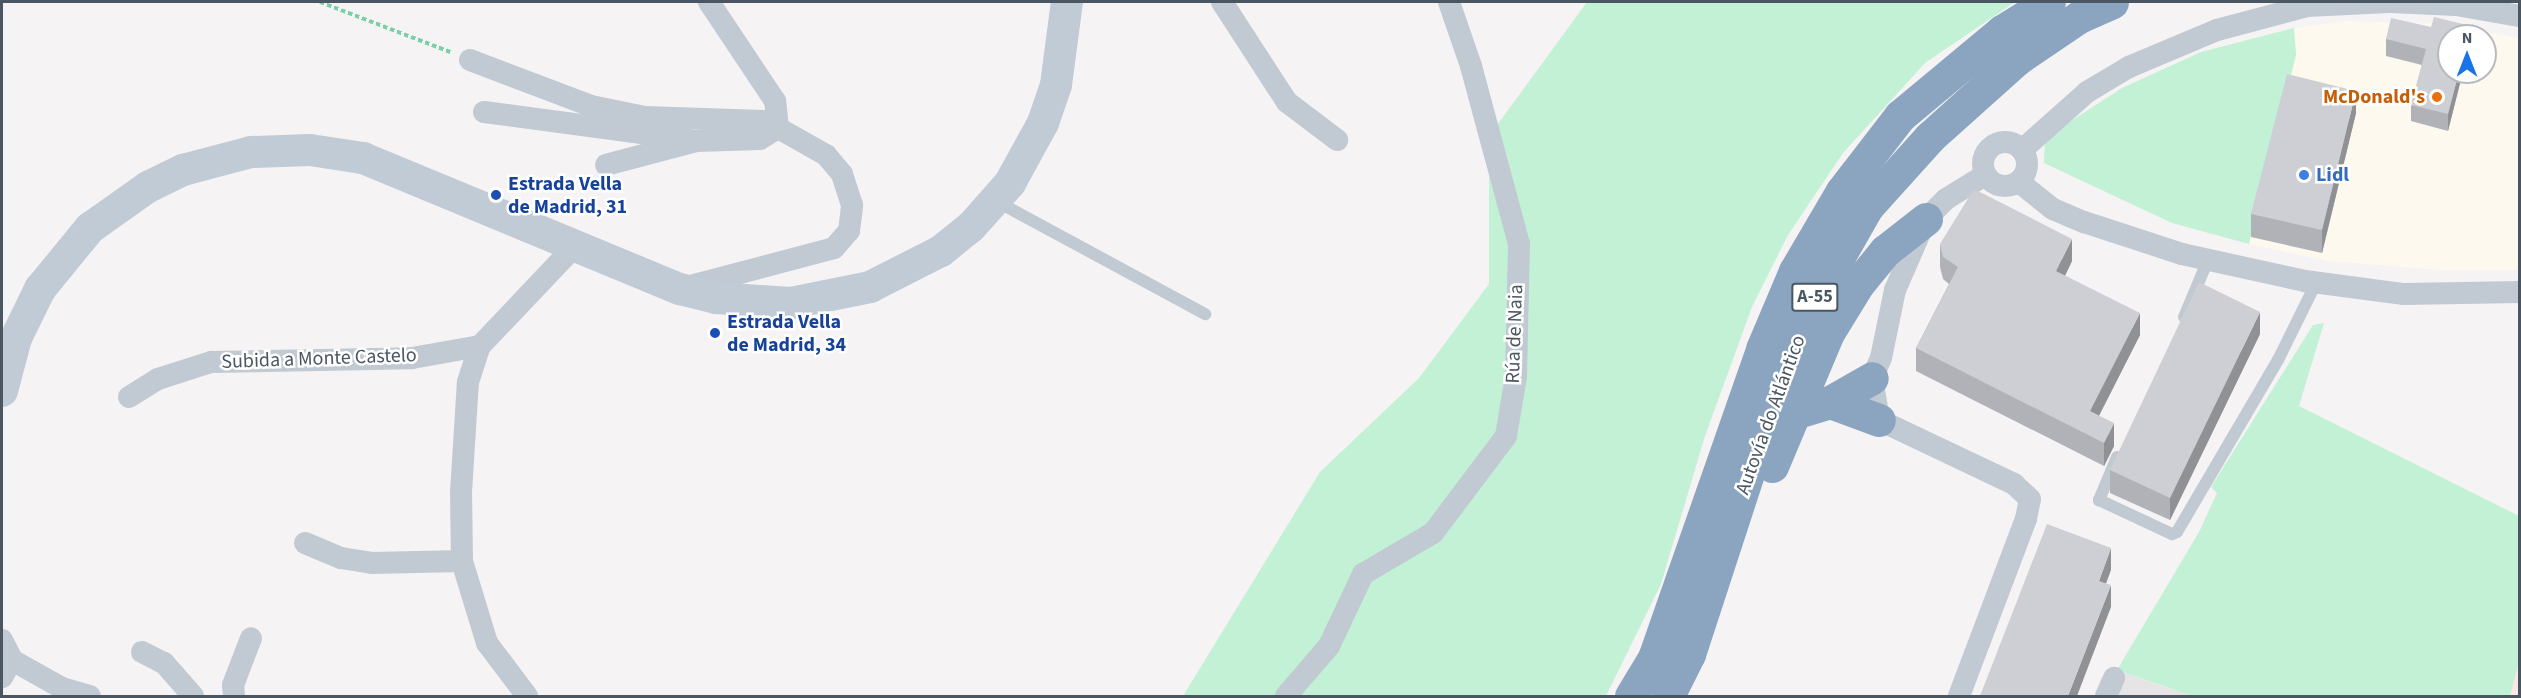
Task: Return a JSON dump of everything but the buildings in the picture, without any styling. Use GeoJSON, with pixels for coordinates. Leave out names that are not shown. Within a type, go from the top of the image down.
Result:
{"type":"FeatureCollection","features":[{"type":"Feature","properties":{"kind":"highway","name":"Autovía do Atlántico"},"geometry":{"type":"LineString","coordinates":[[1631,696],[1654,658],[1775,320],[1795,271],[1842,191],[1900,116],[2002,31],[2049,2]]}},
{"type":"Feature","properties":{"kind":"highway","name":"Autovía do Atlántico"},"geometry":{"type":"LineString","coordinates":[[1668,696],[1689,654],[1775,391],[1813,302],[1867,207],[1930,137],[2017,59],[2079,17],[2112,2]]}},
{"type":"Feature","properties":{"kind":"highway"},"geometry":{"type":"LineString","coordinates":[[1689,696],[1794,413],[1828,333],[1858,284],[1885,251],[1926,219]]}},
{"type":"Feature","properties":{"kind":"highway"},"geometry":{"type":"LineString","coordinates":[[1794,413],[1830,402],[1872,378]]}},
{"type":"Feature","properties":{"kind":"highway"},"geometry":{"type":"LineString","coordinates":[[1830,402],[1878,420]]}},
{"type":"Feature","properties":{"kind":"main road"},"geometry":{"type":"LineString","coordinates":[[2,391],[25,317],[70,248],[116,207],[148,187],[218,158],[291,150],[363,158],[680,289],[716,298],[791,303],[870,287],[941,251],[995,201],[1026,157],[1043,123],[1056,85],[1067,2]]}},
{"type":"Feature","properties":{"kind":"street"},"geometry":{"type":"LineString","coordinates":[[710,2],[775,101],[778,128]]}},
{"type":"Feature","properties":{"kind":"street"},"geometry":{"type":"LineString","coordinates":[[1222,2],[1287,102],[1337,140]]}},
{"type":"Feature","properties":{"kind":"street","name":"Rúa de Naia"},"geometry":{"type":"LineString","coordinates":[[1286,696],[1329,646],[1363,574],[1433,533],[1506,436],[1516,376],[1518,244],[1477,88],[1449,2]]}},
{"type":"Feature","properties":{"kind":"street"},"geometry":{"type":"LineString","coordinates":[[2022,150],[2087,92],[2128,68],[2261,16],[2307,6],[2390,2],[2456,5],[2520,16]]}},
{"type":"Feature","properties":{"kind":"street"},"geometry":{"type":"LineString","coordinates":[[470,60],[591,106],[645,117],[765,121],[826,155],[842,174],[852,205],[849,231],[834,248],[680,289]]}},
{"type":"Feature","properties":{"kind":"street"},"geometry":{"type":"LineString","coordinates":[[484,112],[696,141],[760,139],[778,128]]}},
{"type":"Feature","properties":{"kind":"street"},"geometry":{"type":"LineString","coordinates":[[606,165],[696,141]]}},
{"type":"Feature","properties":{"kind":"street"},"geometry":{"type":"LineString","coordinates":[[2002,143],[2022,150],[2028,167],[2019,182],[2007,186],[1994,183],[1985,176],[1982,164],[1992,147],[2002,143]]}},
{"type":"Feature","properties":{"kind":"street"},"geometry":{"type":"LineString","coordinates":[[1959,696],[2026,519],[2030,499],[2014,484],[1878,420],[1872,378],[1881,358],[1895,290],[1926,219],[1946,199],[1985,176]]}},
{"type":"Feature","properties":{"kind":"street"},"geometry":{"type":"LineString","coordinates":[[2019,182],[2053,209],[2084,222],[2208,260],[2316,283],[2404,294],[2520,292]]}},
{"type":"Feature","properties":{"kind":"street"},"geometry":{"type":"LineString","coordinates":[[526,696],[487,643],[462,561],[461,492],[468,382],[480,346],[575,246]]}},
{"type":"Feature","properties":{"kind":"street","name":"Subida a Monte Castelo"},"geometry":{"type":"LineString","coordinates":[[129,397],[158,379],[211,362],[412,358],[480,346]]}},
{"type":"Feature","properties":{"kind":"street"},"geometry":{"type":"LineString","coordinates":[[305,543],[341,558],[372,563],[462,561]]}},
{"type":"Feature","properties":{"kind":"street"},"geometry":{"type":"LineString","coordinates":[[234,696],[233,686],[251,638]]}},
{"type":"Feature","properties":{"kind":"street"},"geometry":{"type":"LineString","coordinates":[[2,640],[7,669],[62,692],[90,696]]}},
{"type":"Feature","properties":{"kind":"street"},"geometry":{"type":"LineString","coordinates":[[142,652],[164,663],[193,696]]}},
{"type":"Feature","properties":{"kind":"lane"},"geometry":{"type":"LineString","coordinates":[[995,201],[1205,314]]}},
{"type":"Feature","properties":{"kind":"lane"},"geometry":{"type":"LineString","coordinates":[[2177,330],[2208,260]]}},
{"type":"Feature","properties":{"kind":"lane"},"geometry":{"type":"LineString","coordinates":[[2124,443],[2100,500],[2172,534],[2177,532],[2278,360],[2316,283]]}},
{"type":"Feature","properties":{"kind":"path"},"geometry":{"type":"LineString","coordinates":[[320,2],[470,60]]}},
{"type":"Feature","properties":{"kind":"shaded area"},"geometry":{"type":"Polygon","coordinates":[[[2345,21],[2449,24],[2437,24],[2437,84],[2497,84],[2497,34],[2519,38],[2519,270],[2441,270],[2328,261],[2249,244],[2296,55],[2294,28],[2345,21]]]}},
{"type":"Feature","properties":{"kind":"shaded area"},"geometry":{"type":"Polygon","coordinates":[[[2519,658],[2519,696],[2510,696],[2519,658]]]}},
{"type":"Feature","properties":{"kind":"shaded area"},"geometry":{"type":"Polygon","coordinates":[[[2117,670],[2156,684],[2192,696],[2106,696],[2117,670]]]}},
{"type":"Feature","properties":{"kind":"green space"},"geometry":{"type":"Polygon","coordinates":[[[1587,2],[2015,2],[1925,63],[1843,153],[1788,235],[1752,307],[1705,436],[1661,584],[1606,696],[1183,696],[1320,472],[1419,378],[1489,284],[1489,136],[1587,2]]]}},
{"type":"Feature","properties":{"kind":"green space"},"geometry":{"type":"Polygon","coordinates":[[[2294,28],[2296,55],[2249,244],[2172,223],[2044,163],[2045,138],[2122,88],[2201,52],[2294,28]]]}},
{"type":"Feature","properties":{"kind":"green space"},"geometry":{"type":"Polygon","coordinates":[[[2324,323],[2299,406],[2519,516],[2520,658],[2510,696],[2192,696],[2117,670],[2199,532],[2217,493],[2211,487],[2313,325],[2324,323]]]}},
{"type":"Feature","properties":{"kind":"place","name":"McDonald's"},"geometry":{"type":"Point","coordinates":[2437,97]}},
{"type":"Feature","properties":{"kind":"place","name":"Lidl"},"geometry":{"type":"Point","coordinates":[2304,175]}},
{"type":"Feature","properties":{"kind":"place","name":"Estrada Vella de Madrid, 31"},"geometry":{"type":"Point","coordinates":[496,195]}},
{"type":"Feature","properties":{"kind":"place","name":"Estrada Vella de Madrid, 34"},"geometry":{"type":"Point","coordinates":[715,333]}}]}
